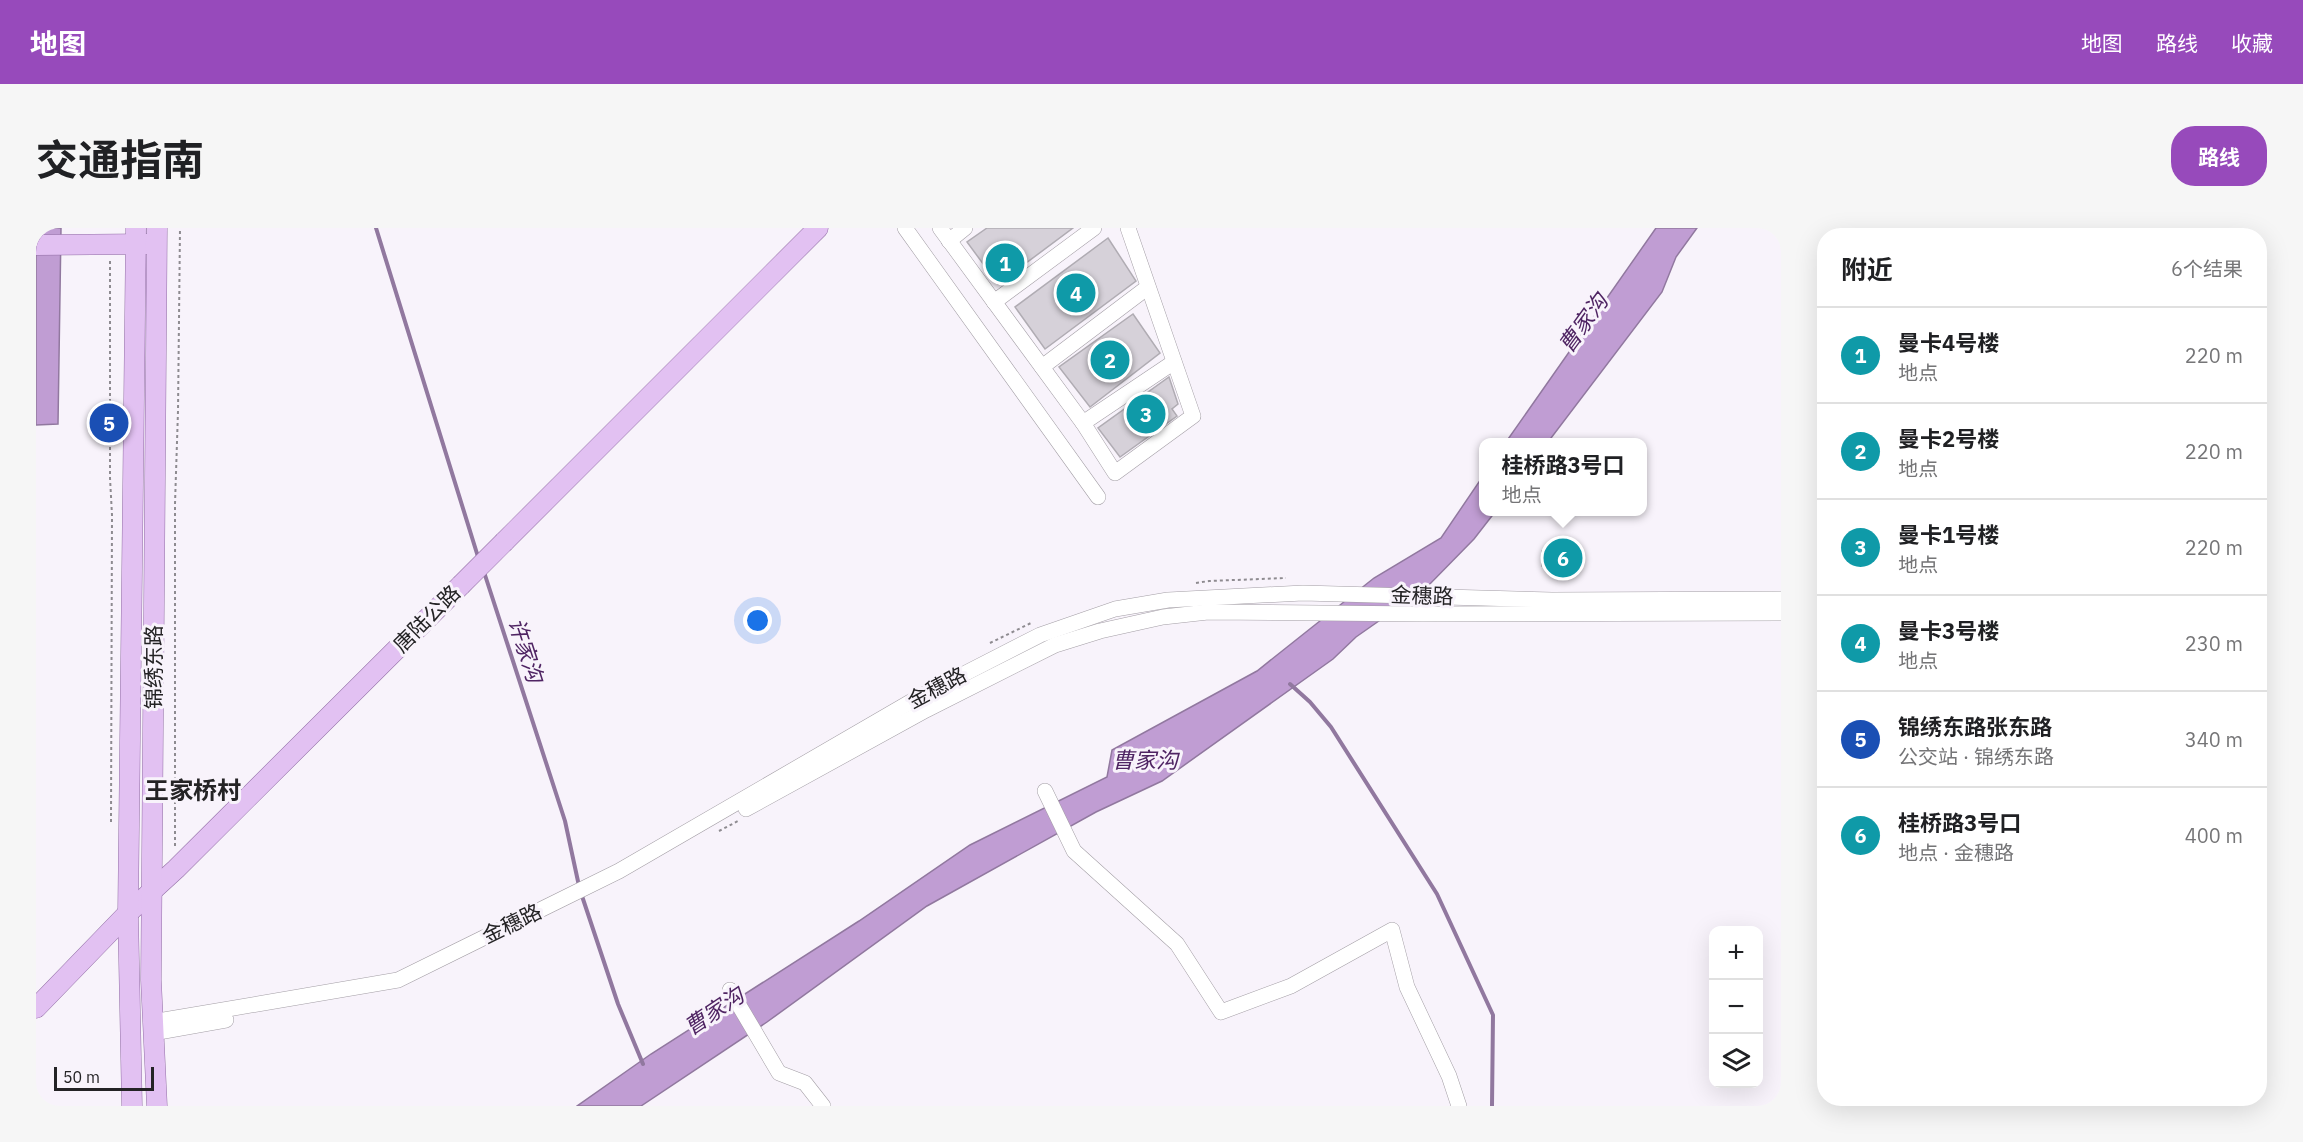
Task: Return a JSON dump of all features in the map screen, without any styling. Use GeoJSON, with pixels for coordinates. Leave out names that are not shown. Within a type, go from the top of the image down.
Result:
{"type":"FeatureCollection","features":[{"type":"Feature","properties":{"kind":"main road","name":"唐陆公路"},"geometry":{"type":"LineString","coordinates":[[36,1008],[128,912],[176,869],[818,228]]}},
{"type":"Feature","properties":{"kind":"main road"},"geometry":{"type":"LineString","coordinates":[[36,245],[110,244],[136,236],[157,236]]}},
{"type":"Feature","properties":{"kind":"main road","name":"锦绣东路"},"geometry":{"type":"LineString","coordinates":[[132,1106],[128,912],[136,236]]}},
{"type":"Feature","properties":{"kind":"main road","name":"锦绣东路"},"geometry":{"type":"LineString","coordinates":[[157,236],[152,891],[152,1028],[157,1106]]}},
{"type":"Feature","properties":{"kind":"street"},"geometry":{"type":"LineString","coordinates":[[905,228],[1098,497]]}},
{"type":"Feature","properties":{"kind":"street"},"geometry":{"type":"LineString","coordinates":[[964,228],[944,234],[1083,423],[1116,473],[1193,416],[1128,228]]}},
{"type":"Feature","properties":{"kind":"street"},"geometry":{"type":"LineString","coordinates":[[994,302],[1094,228]]}},
{"type":"Feature","properties":{"kind":"street"},"geometry":{"type":"LineString","coordinates":[[1042,367],[1148,286]]}},
{"type":"Feature","properties":{"kind":"street"},"geometry":{"type":"LineString","coordinates":[[1083,423],[1174,362]]}},
{"type":"Feature","properties":{"kind":"street","name":"金穗路"},"geometry":{"type":"LineString","coordinates":[[620,874],[919,697],[1040,635],[1115,609],[1168,600],[1303,593],[1431,596],[1478,605],[1781,614]]}},
{"type":"Feature","properties":{"kind":"street","name":"金穗路"},"geometry":{"type":"LineString","coordinates":[[152,1028],[402,988],[926,710],[1055,645],[1100,631],[1163,617],[1208,612],[1422,614],[1478,605],[1552,600],[1781,599]]}},
{"type":"Feature","properties":{"kind":"street"},"geometry":{"type":"LineString","coordinates":[[1045,791],[1074,851],[1177,944],[1221,1012],[1291,986],[1392,930],[1407,987],[1449,1076],[1459,1106]]}},
{"type":"Feature","properties":{"kind":"street"},"geometry":{"type":"LineString","coordinates":[[730,990],[779,1073],[805,1083],[823,1106]]}},
{"type":"Feature","properties":{"kind":"path"},"geometry":{"type":"LineString","coordinates":[[176,869],[175,504],[180,228]]}},
{"type":"Feature","properties":{"kind":"path"},"geometry":{"type":"LineString","coordinates":[[110,244],[111,830]]}},
{"type":"Feature","properties":{"kind":"path"},"geometry":{"type":"LineString","coordinates":[[717,832],[739,821]]}},
{"type":"Feature","properties":{"kind":"water"},"geometry":{"type":"Polygon","coordinates":[[[36,228],[61,228],[58,424],[36,425],[36,228]]]}},
{"type":"Feature","properties":{"kind":"water","name":"曹家沟"},"geometry":{"type":"Polygon","coordinates":[[[1656,228],[1697,228],[1676,257],[1662,292],[1551,438],[1509,438],[1656,228]]]}},
{"type":"Feature","properties":{"kind":"water","name":"曹家沟"},"geometry":{"type":"Polygon","coordinates":[[[1479,482],[1479,516],[1492,516],[1474,539],[1426,588],[1356,637],[1333,659],[1162,781],[1096,812],[927,906],[767,1022],[641,1106],[577,1106],[651,1054],[859,921],[970,845],[1107,777],[1112,750],[1257,671],[1374,578],[1441,538],[1479,482]]]}},
{"type":"Feature","properties":{"kind":"building"},"geometry":{"type":"Polygon","coordinates":[[[987,228],[1073,228],[998,284],[967,242],[987,228]]]}},
{"type":"Feature","properties":{"kind":"building"},"geometry":{"type":"Polygon","coordinates":[[[1108,238],[1136,281],[1045,349],[1015,307],[1108,238]]]}},
{"type":"Feature","properties":{"kind":"building"},"geometry":{"type":"Polygon","coordinates":[[[1133,314],[1160,353],[1090,407],[1059,367],[1133,314]]]}},
{"type":"Feature","properties":{"kind":"building"},"geometry":{"type":"Polygon","coordinates":[[[1169,377],[1178,404],[1172,409],[1177,416],[1120,457],[1098,428],[1169,377]]]}},
{"type":"Feature","properties":{"kind":"building"},"geometry":{"type":"Polygon","coordinates":[[[1542,551],[1583,551],[1583,566],[1542,566],[1542,551]]]}},
{"type":"Feature","properties":{"kind":"waterway","name":"许家沟"},"geometry":{"type":"LineString","coordinates":[[376,228],[479,560]]}},
{"type":"Feature","properties":{"kind":"waterway","name":"许家沟"},"geometry":{"type":"LineString","coordinates":[[484,572],[565,821],[579,886]]}},
{"type":"Feature","properties":{"kind":"waterway"},"geometry":{"type":"LineString","coordinates":[[1290,684],[1310,702],[1331,727],[1437,894],[1493,1015],[1492,1106]]}},
{"type":"Feature","properties":{"kind":"waterway","name":"许家沟"},"geometry":{"type":"LineString","coordinates":[[581,893],[618,1004],[643,1064]]}},
{"type":"Feature","properties":{"kind":"place","name":"曼卡4号楼"},"geometry":{"type":"Point","coordinates":[1005,263]}},
{"type":"Feature","properties":{"kind":"place","name":"曼卡3号楼"},"geometry":{"type":"Point","coordinates":[1076,293]}},
{"type":"Feature","properties":{"kind":"place","name":"曼卡2号楼"},"geometry":{"type":"Point","coordinates":[1110,360]}},
{"type":"Feature","properties":{"kind":"place","name":"曼卡1号楼"},"geometry":{"type":"Point","coordinates":[1146,414]}},
{"type":"Feature","properties":{"kind":"place","name":"锦绣东路张东路"},"geometry":{"type":"Point","coordinates":[109,423]}},
{"type":"Feature","properties":{"kind":"place","name":"桂桥路3号口"},"geometry":{"type":"Point","coordinates":[1563,558]}},
{"type":"Feature","properties":{"kind":"district","name":"王家桥村"},"geometry":{"type":"Point","coordinates":[193,791]}}]}
